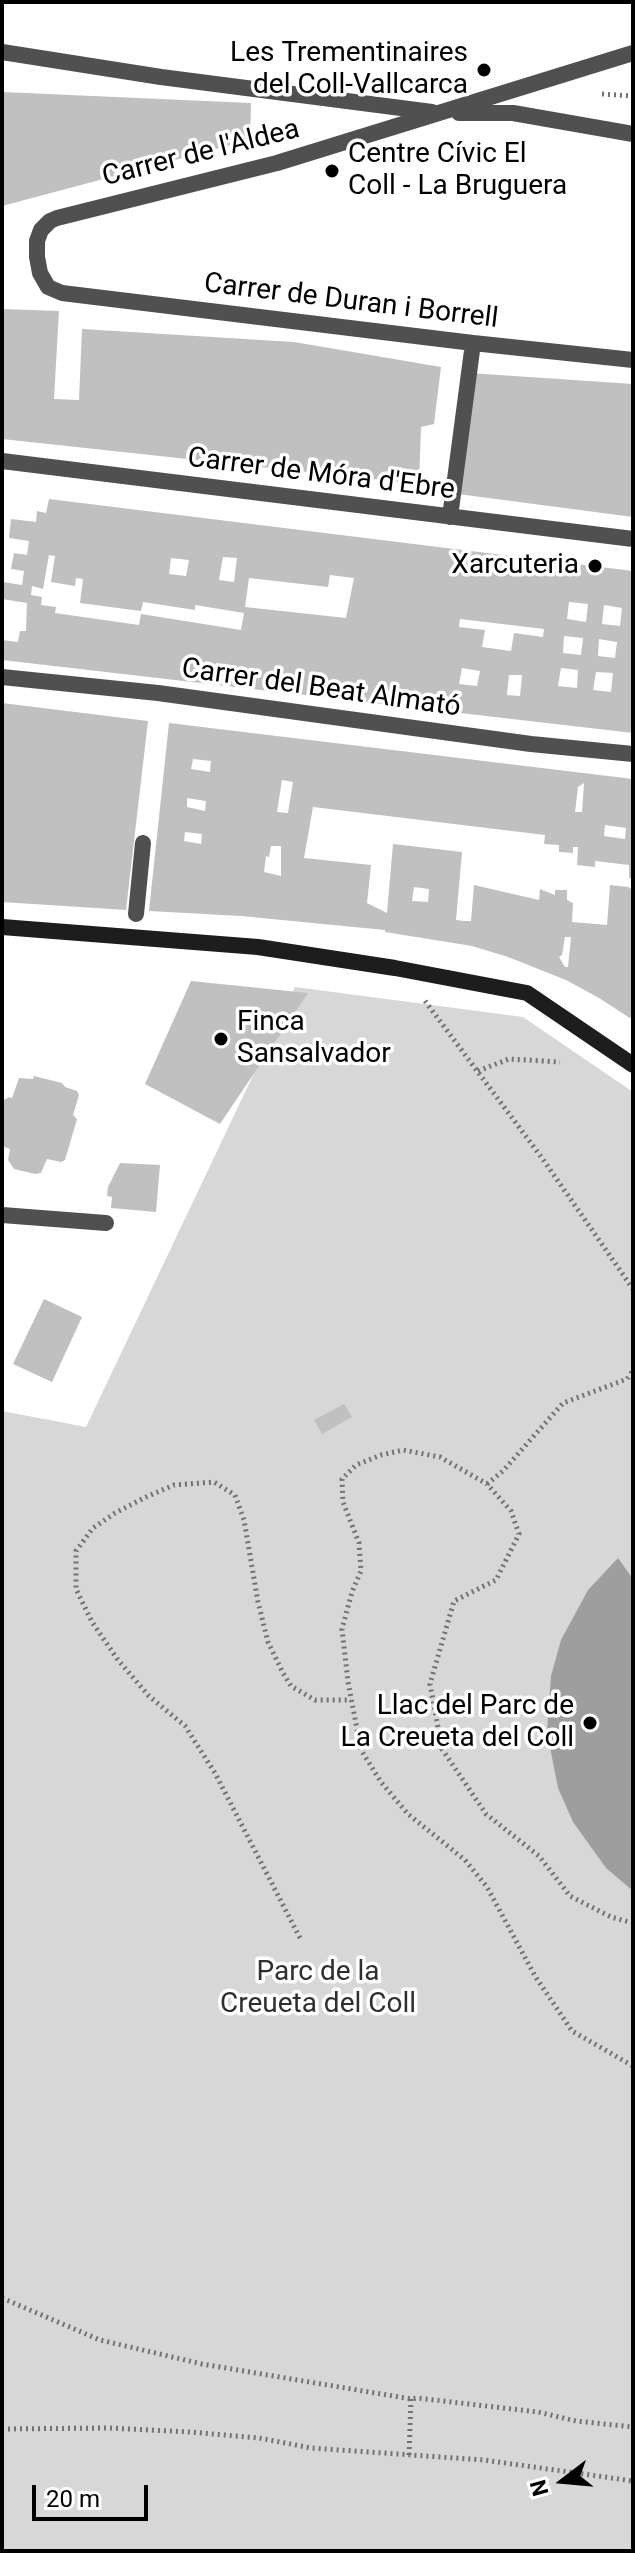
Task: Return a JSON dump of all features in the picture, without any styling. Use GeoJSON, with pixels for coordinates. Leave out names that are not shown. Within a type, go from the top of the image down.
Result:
{"type":"FeatureCollection","features":[{"type":"Feature","properties":{"kind":"street"},"geometry":{"type":"LineString","coordinates":[[2,52],[161,77],[441,113],[513,113],[633,134]]}},
{"type":"Feature","properties":{"kind":"street","name":"Carrer de l'Aldea"},"geometry":{"type":"LineString","coordinates":[[62,293],[48,287],[40,273],[37,257],[37,241],[41,230],[50,221],[277,163],[633,53]]}},
{"type":"Feature","properties":{"kind":"street","name":"Carrer de Duran i Borrell"},"geometry":{"type":"LineString","coordinates":[[62,293],[633,360]]}},
{"type":"Feature","properties":{"kind":"street"},"geometry":{"type":"LineString","coordinates":[[450,517],[473,343]]}},
{"type":"Feature","properties":{"kind":"street","name":"Carrer de Móra d'Ebre"},"geometry":{"type":"LineString","coordinates":[[2,461],[633,539]]}},
{"type":"Feature","properties":{"kind":"street","name":"Carrer del Beat Almató"},"geometry":{"type":"LineString","coordinates":[[2,677],[158,693],[531,744],[633,754]]}},
{"type":"Feature","properties":{"kind":"street"},"geometry":{"type":"LineString","coordinates":[[136,914],[143,843]]}},
{"type":"Feature","properties":{"kind":"street"},"geometry":{"type":"LineString","coordinates":[[2,927],[258,947],[527,993],[633,1065]]}},
{"type":"Feature","properties":{"kind":"street"},"geometry":{"type":"LineString","coordinates":[[2,1215],[106,1223]]}},
{"type":"Feature","properties":{"kind":"path"},"geometry":{"type":"LineString","coordinates":[[425,1000],[542,1158],[633,1289]]}},
{"type":"Feature","properties":{"kind":"path"},"geometry":{"type":"LineString","coordinates":[[478,1071],[509,1059],[560,1062]]}},
{"type":"Feature","properties":{"kind":"path"},"geometry":{"type":"LineString","coordinates":[[487,1484],[503,1471],[563,1403],[627,1379],[633,1370]]}},
{"type":"Feature","properties":{"kind":"path"},"geometry":{"type":"LineString","coordinates":[[633,1923],[611,1917],[570,1896],[539,1856],[486,1814],[442,1749],[430,1684],[454,1601],[496,1580],[519,1534],[511,1511],[487,1484],[440,1457],[403,1450],[356,1465],[342,1479],[343,1502],[359,1543],[361,1571],[342,1629],[361,1750],[381,1782],[408,1814],[465,1860],[487,1887],[535,1976],[572,2031],[633,2066]]}},
{"type":"Feature","properties":{"kind":"path"},"geometry":{"type":"LineString","coordinates":[[300,1938],[215,1773],[185,1726],[149,1696],[118,1660],[92,1622],[76,1589],[76,1551],[93,1528],[146,1497],[174,1485],[214,1482],[235,1495],[244,1520],[268,1642],[291,1686],[315,1700],[351,1700]]}},
{"type":"Feature","properties":{"kind":"path"},"geometry":{"type":"LineString","coordinates":[[2,2298],[100,2340],[202,2364],[411,2399],[538,2412],[576,2421],[633,2427]]}},
{"type":"Feature","properties":{"kind":"path"},"geometry":{"type":"LineString","coordinates":[[409,2455],[411,2399]]}},
{"type":"Feature","properties":{"kind":"path"},"geometry":{"type":"LineString","coordinates":[[2,2429],[109,2428],[190,2432],[259,2438],[311,2448],[484,2460],[633,2481]]}},
{"type":"Feature","properties":{"kind":"green space","name":"Parc de la Creueta del Coll"},"geometry":{"type":"Polygon","coordinates":[[[295,987],[523,1017],[633,1092],[633,2551],[2,2551],[2,1411],[86,1427],[295,987]]]}},
{"type":"Feature","properties":{"kind":"shaded area","name":"Llac del Parc de La Creueta del Coll"},"geometry":{"type":"Polygon","coordinates":[[[618,1558],[633,1579],[633,1891],[606,1868],[573,1822],[558,1788],[547,1732],[551,1676],[561,1640],[588,1590],[618,1558]]]}},
{"type":"Feature","properties":{"kind":"building"},"geometry":{"type":"Polygon","coordinates":[[[2,92],[251,103],[250,140],[2,206],[2,92]]]}},
{"type":"Feature","properties":{"kind":"building"},"geometry":{"type":"Polygon","coordinates":[[[2,309],[59,311],[54,399],[79,400],[82,329],[294,342],[441,367],[434,424],[421,427],[419,484],[2,439],[2,309]]]}},
{"type":"Feature","properties":{"kind":"building"},"geometry":{"type":"Polygon","coordinates":[[[469,373],[633,384],[633,517],[458,494],[469,373]]]}},
{"type":"Feature","properties":{"kind":"building"},"geometry":{"type":"Polygon","coordinates":[[[49,499],[633,571],[633,733],[2,660],[2,640],[18,642],[20,631],[26,631],[27,603],[2,599],[3,582],[22,585],[24,571],[11,569],[14,553],[27,555],[29,541],[9,538],[11,519],[36,522],[37,511],[46,513],[49,499]],[[49,555],[43,589],[32,586],[31,595],[42,597],[41,605],[56,607],[55,613],[139,625],[141,614],[241,630],[244,613],[195,605],[195,610],[143,602],[141,611],[80,603],[83,579],[76,578],[75,586],[51,582],[55,556],[49,555]],[[223,557],[219,580],[234,582],[237,558],[223,557]],[[171,558],[169,574],[186,576],[189,560],[171,558]],[[330,575],[328,587],[249,578],[245,607],[346,618],[354,578],[330,575]],[[569,602],[567,619],[586,622],[588,604],[569,602]],[[604,605],[602,624],[620,626],[622,608],[604,605]],[[460,619],[459,627],[485,630],[482,647],[511,651],[514,633],[543,637],[544,629],[460,619]],[[564,636],[563,653],[581,655],[583,638],[564,636]],[[599,639],[598,656],[615,658],[617,642],[599,639]],[[462,668],[459,684],[477,686],[480,671],[462,668]],[[561,668],[558,686],[577,688],[578,670],[561,668]],[[596,672],[593,690],[611,692],[613,673],[596,672]],[[509,675],[507,695],[520,696],[522,675],[509,675]]]}},
{"type":"Feature","properties":{"kind":"building"},"geometry":{"type":"Polygon","coordinates":[[[2,703],[148,721],[126,910],[2,902],[2,703]]]}},
{"type":"Feature","properties":{"kind":"building"},"geometry":{"type":"Polygon","coordinates":[[[169,723],[633,779],[633,879],[629,878],[629,865],[595,861],[595,867],[577,865],[578,847],[573,847],[573,853],[559,852],[559,845],[544,844],[545,835],[313,807],[304,858],[371,865],[367,903],[387,913],[393,844],[462,852],[456,920],[464,921],[471,921],[474,885],[539,900],[540,889],[555,895],[555,890],[567,890],[567,900],[573,903],[572,922],[607,925],[610,885],[628,887],[633,890],[633,1020],[566,980],[472,946],[385,930],[149,911],[169,723]],[[193,759],[191,769],[210,772],[211,761],[193,759]],[[282,780],[277,812],[288,813],[293,782],[282,780]],[[584,783],[578,787],[575,812],[582,812],[584,783]],[[187,798],[187,807],[205,811],[206,801],[187,798]],[[605,825],[604,836],[625,839],[626,828],[605,825]],[[185,832],[184,841],[201,844],[202,834],[185,832]],[[271,846],[269,857],[266,856],[264,872],[281,876],[281,846],[271,846]],[[414,887],[412,901],[428,902],[429,889],[414,887]],[[565,937],[559,957],[568,967],[571,937],[565,937]]]}},
{"type":"Feature","properties":{"kind":"building","name":"Finca Sansalvador"},"geometry":{"type":"Polygon","coordinates":[[[191,981],[308,993],[220,1124],[145,1084],[191,981]]]}},
{"type":"Feature","properties":{"kind":"building"},"geometry":{"type":"Polygon","coordinates":[[[34,1076],[62,1083],[79,1095],[73,1115],[77,1119],[65,1160],[47,1159],[41,1173],[35,1174],[14,1169],[8,1160],[10,1149],[2,1146],[4,1100],[12,1098],[19,1078],[33,1079],[34,1076]]]}},
{"type":"Feature","properties":{"kind":"building"},"geometry":{"type":"Polygon","coordinates":[[[120,1163],[160,1165],[156,1212],[111,1208],[112,1197],[107,1196],[108,1187],[120,1163]]]}},
{"type":"Feature","properties":{"kind":"building"},"geometry":{"type":"Polygon","coordinates":[[[44,1299],[82,1317],[52,1382],[13,1364],[44,1299]]]}},
{"type":"Feature","properties":{"kind":"building"},"geometry":{"type":"Polygon","coordinates":[[[344,1404],[352,1417],[322,1434],[314,1420],[344,1404]]]}},
{"type":"Feature","properties":{"kind":"place","name":"Les Trementinaires del Coll-Vallcarca"},"geometry":{"type":"Point","coordinates":[484,70]}},
{"type":"Feature","properties":{"kind":"place","name":"Centre Cívic El Coll - La Bruguera"},"geometry":{"type":"Point","coordinates":[332,171]}},
{"type":"Feature","properties":{"kind":"place","name":"Xarcuteria"},"geometry":{"type":"Point","coordinates":[595,566]}},
{"type":"Feature","properties":{"kind":"place","name":"Finca Sansalvador"},"geometry":{"type":"Point","coordinates":[221,1039]}},
{"type":"Feature","properties":{"kind":"place","name":"Llac del Parc de La Creueta del Coll"},"geometry":{"type":"Point","coordinates":[590,1723]}}]}
